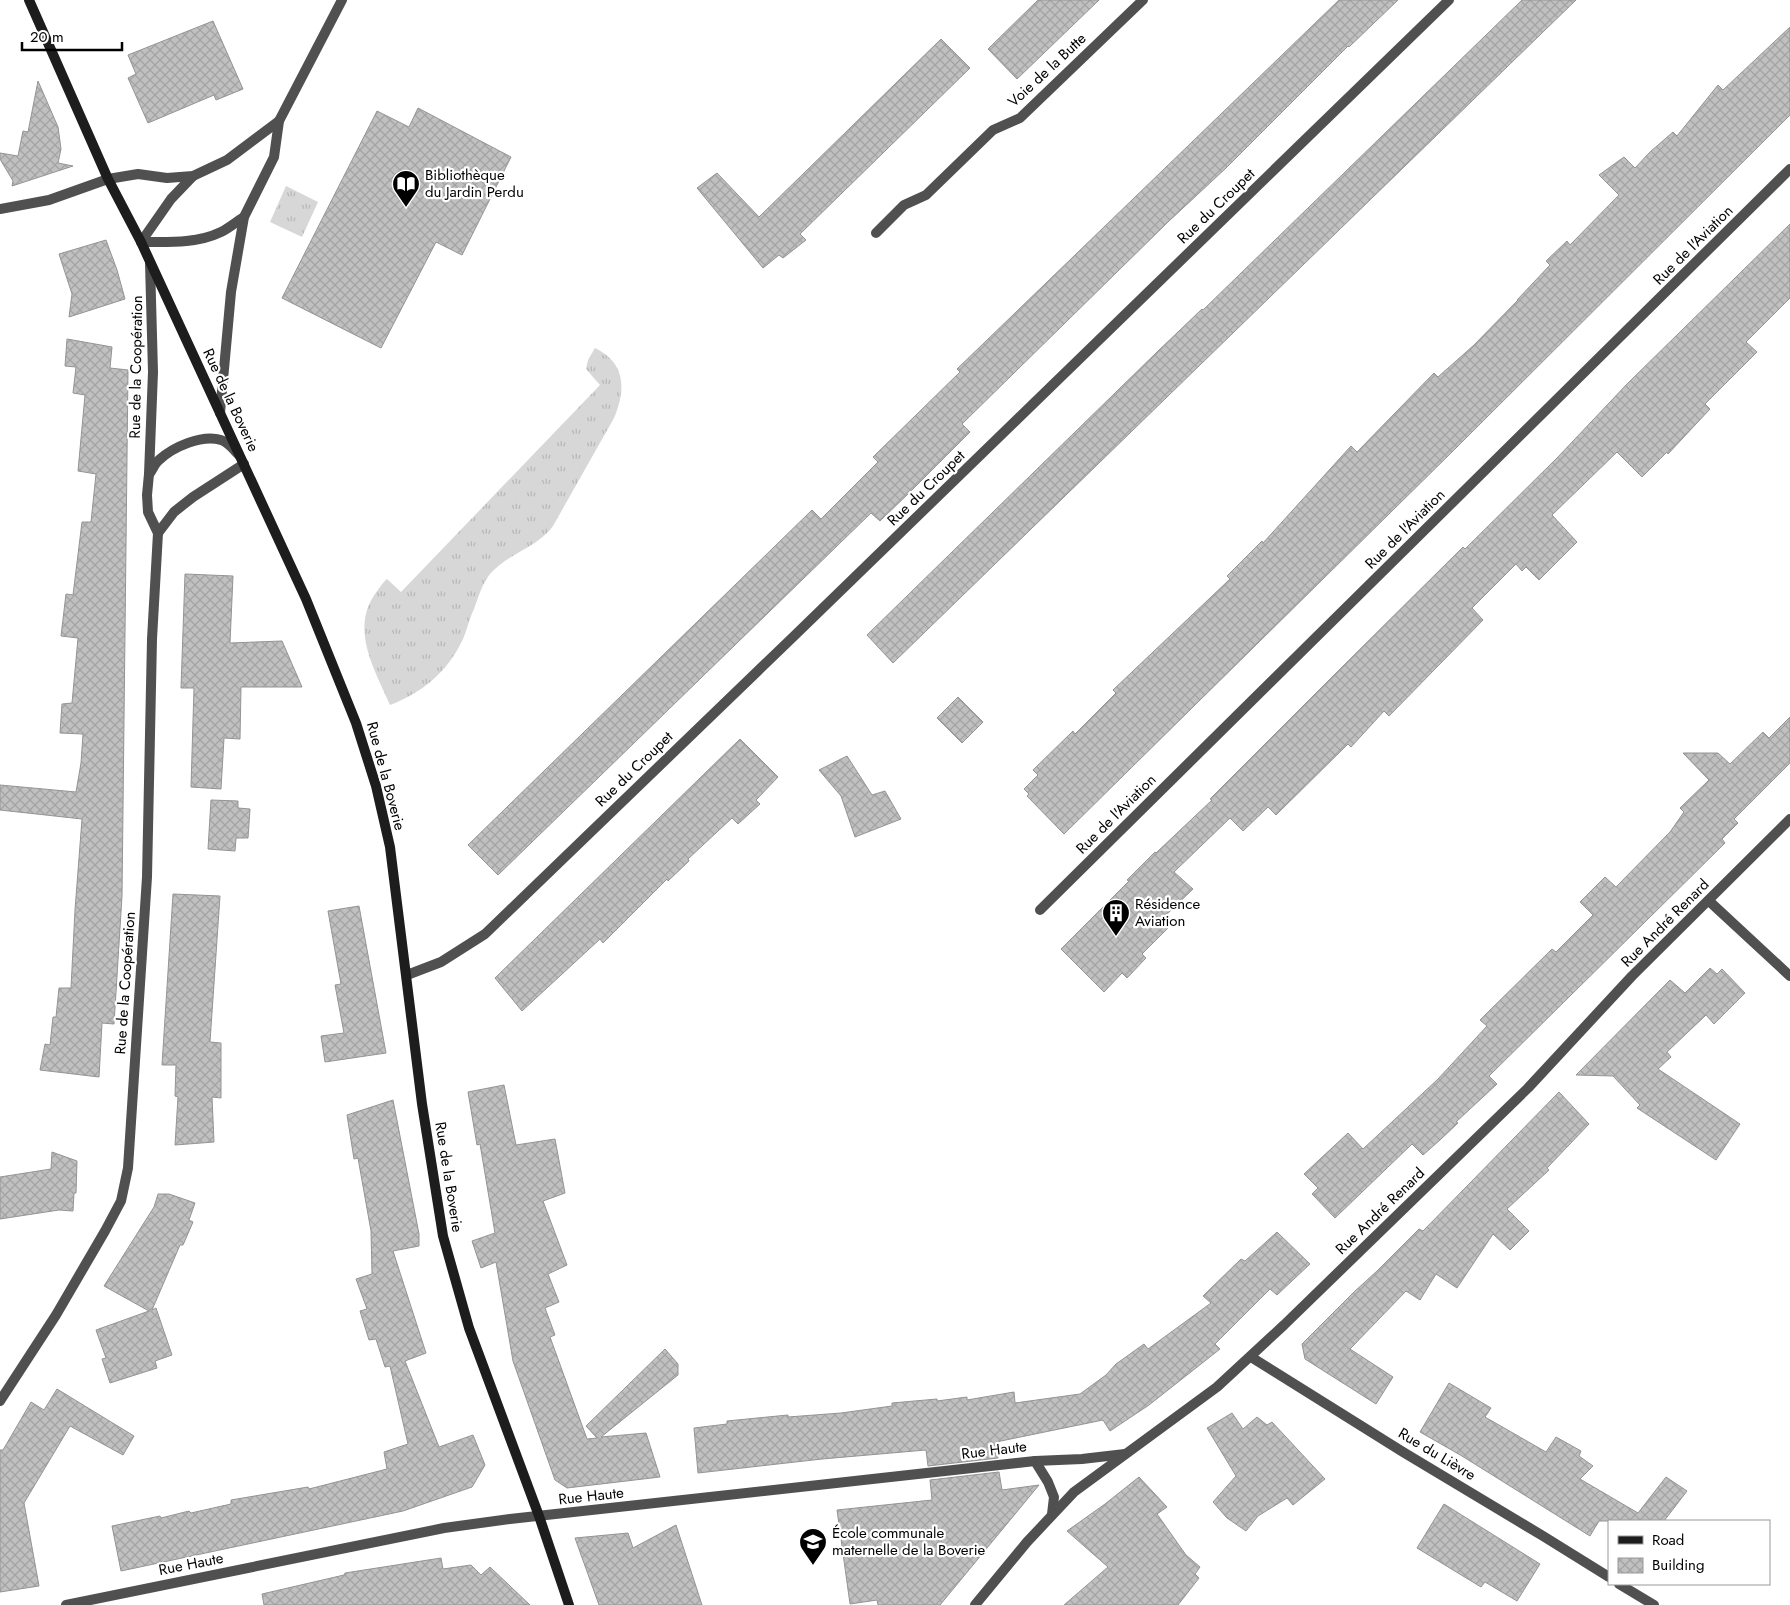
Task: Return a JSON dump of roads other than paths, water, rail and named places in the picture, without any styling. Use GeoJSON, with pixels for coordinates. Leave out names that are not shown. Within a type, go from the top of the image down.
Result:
{"type":"FeatureCollection","features":[{"type":"Feature","properties":{"kind":"street","name":"Rue de la Boverie"},"geometry":{"type":"LineString","coordinates":[[29,0],[108,179],[150,261],[306,599],[330,654],[359,732],[376,786],[390,847],[422,1104],[442,1236],[469,1328],[539,1516],[569,1605]]}},
{"type":"Feature","properties":{"kind":"street"},"geometry":{"type":"LineString","coordinates":[[220,413],[231,292],[244,217],[274,157],[280,121],[342,0]]}},
{"type":"Feature","properties":{"kind":"street","name":"Voie de la Butte"},"geometry":{"type":"LineString","coordinates":[[876,233],[904,205],[926,195],[993,130],[1020,118],[1143,0]]}},
{"type":"Feature","properties":{"kind":"street","name":"Rue du Croupet"},"geometry":{"type":"LineString","coordinates":[[407,975],[441,962],[485,934],[800,631],[1449,0]]}},
{"type":"Feature","properties":{"kind":"street"},"geometry":{"type":"LineString","coordinates":[[141,242],[171,199],[194,176],[227,160],[280,121]]}},
{"type":"Feature","properties":{"kind":"street","name":"Rue de l'Aviation"},"geometry":{"type":"LineString","coordinates":[[1040,910],[1790,170]]}},
{"type":"Feature","properties":{"kind":"street"},"geometry":{"type":"LineString","coordinates":[[0,209],[49,200],[108,179],[138,174],[167,178],[194,176]]}},
{"type":"Feature","properties":{"kind":"street"},"geometry":{"type":"LineString","coordinates":[[141,242],[179,242],[200,239],[220,232],[244,217]]}},
{"type":"Feature","properties":{"kind":"street","name":"Rue de la Coopération"},"geometry":{"type":"LineString","coordinates":[[0,1401],[56,1315],[106,1231],[121,1201],[128,1168],[147,877],[152,639],[158,533],[148,512],[147,495],[150,474],[153,372],[150,261]]}},
{"type":"Feature","properties":{"kind":"street"},"geometry":{"type":"LineString","coordinates":[[150,474],[157,461],[171,451],[210,437],[223,440],[242,460],[174,512],[158,533]]}},
{"type":"Feature","properties":{"kind":"street","name":"Rue André Renard"},"geometry":{"type":"LineString","coordinates":[[974,1605],[1052,1514],[1074,1492],[1218,1387],[1251,1357],[1528,1088],[1632,976],[1790,819]]}},
{"type":"Feature","properties":{"kind":"street"},"geometry":{"type":"LineString","coordinates":[[1709,901],[1790,976]]}},
{"type":"Feature","properties":{"kind":"street","name":"Rue du Lièvre"},"geometry":{"type":"LineString","coordinates":[[1251,1357],[1608,1576]]}},
{"type":"Feature","properties":{"kind":"street","name":"Rue Haute"},"geometry":{"type":"LineString","coordinates":[[66,1605],[444,1528],[1035,1460],[1082,1460],[1126,1454]]}},
{"type":"Feature","properties":{"kind":"street"},"geometry":{"type":"LineString","coordinates":[[1035,1460],[1048,1482],[1054,1497],[1052,1514]]}},
{"type":"Feature","properties":{"kind":"street"},"geometry":{"type":"LineString","coordinates":[[1621,1585],[1654,1605]]}},
{"type":"Feature","properties":{"kind":"place","name":"Bibliothèque du Jardin Perdu"},"geometry":{"type":"Point","coordinates":[406,208]}},
{"type":"Feature","properties":{"kind":"place","name":"Résidence Aviation"},"geometry":{"type":"Point","coordinates":[1116,937]}},
{"type":"Feature","properties":{"kind":"place","name":"École communale maternelle de la Boverie"},"geometry":{"type":"Point","coordinates":[813,1566]}}]}
